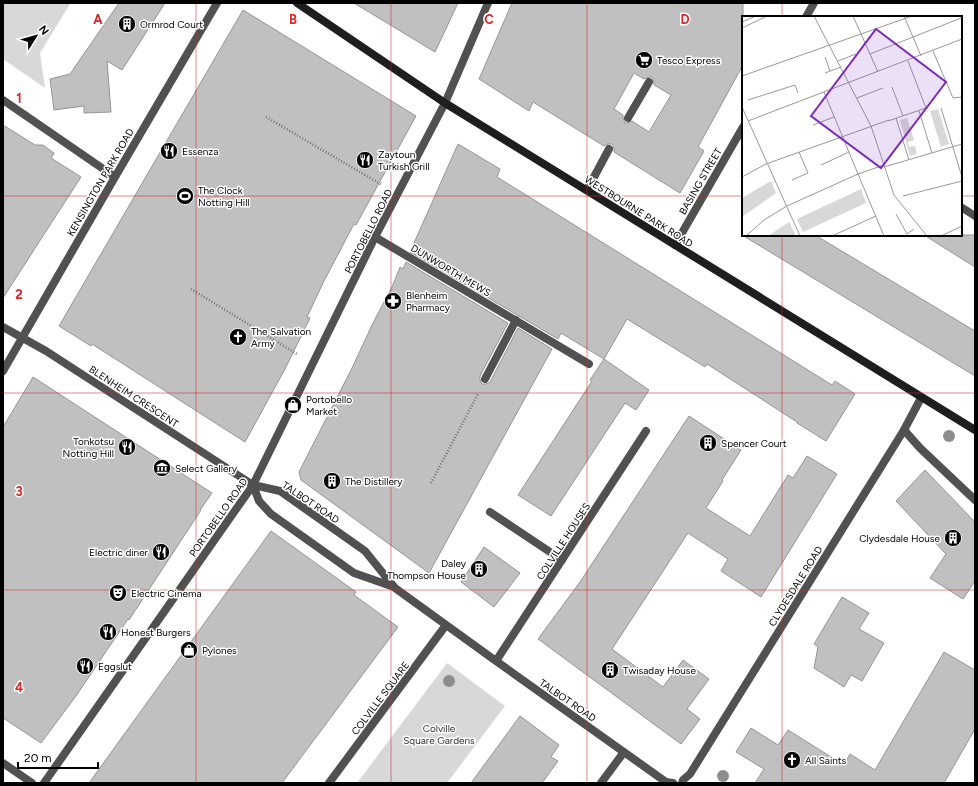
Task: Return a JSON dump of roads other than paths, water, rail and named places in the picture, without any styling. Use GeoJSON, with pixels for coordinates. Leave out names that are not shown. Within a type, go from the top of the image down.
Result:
{"type":"FeatureCollection","features":[{"type":"Feature","properties":{"kind":"main road","name":"WESTBOURNE PARK ROAD"},"geometry":{"type":"LineString","coordinates":[[297,3],[445,103],[975,430]]}},
{"type":"Feature","properties":{"kind":"street","name":"KENSINGTON PARK ROAD"},"geometry":{"type":"LineString","coordinates":[[3,372],[217,3]]}},
{"type":"Feature","properties":{"kind":"street","name":"PORTOBELLO ROAD"},"geometry":{"type":"LineString","coordinates":[[44,783],[253,485],[376,237],[445,103],[488,3]]}},
{"type":"Feature","properties":{"kind":"street"},"geometry":{"type":"LineString","coordinates":[[807,16],[814,3]]}},
{"type":"Feature","properties":{"kind":"street"},"geometry":{"type":"LineString","coordinates":[[628,118],[649,82]]}},
{"type":"Feature","properties":{"kind":"street"},"geometry":{"type":"LineString","coordinates":[[3,100],[115,177]]}},
{"type":"Feature","properties":{"kind":"street","name":"BASING STREET"},"geometry":{"type":"LineString","coordinates":[[675,245],[742,129]]}},
{"type":"Feature","properties":{"kind":"street"},"geometry":{"type":"LineString","coordinates":[[587,190],[609,149]]}},
{"type":"Feature","properties":{"kind":"street"},"geometry":{"type":"LineString","coordinates":[[962,208],[975,216]]}},
{"type":"Feature","properties":{"kind":"street","name":"DUNWORTH MEWS"},"geometry":{"type":"LineString","coordinates":[[376,237],[589,364]]}},
{"type":"Feature","properties":{"kind":"street"},"geometry":{"type":"LineString","coordinates":[[485,379],[516,320]]}},
{"type":"Feature","properties":{"kind":"street","name":"BLENHEIM CRESCENT"},"geometry":{"type":"LineString","coordinates":[[3,327],[46,351],[253,485]]}},
{"type":"Feature","properties":{"kind":"street","name":"CLYDESDALE ROAD"},"geometry":{"type":"LineString","coordinates":[[682,783],[683,780],[690,774],[904,430],[921,398]]}},
{"type":"Feature","properties":{"kind":"street"},"geometry":{"type":"LineString","coordinates":[[904,430],[920,448],[975,500]]}},
{"type":"Feature","properties":{"kind":"street","name":"COLVILLE HOUSES"},"geometry":{"type":"LineString","coordinates":[[496,661],[646,431]]}},
{"type":"Feature","properties":{"kind":"street","name":"TALBOT ROAD"},"geometry":{"type":"LineString","coordinates":[[253,485],[280,491],[364,552],[394,588],[666,782],[673,783]]}},
{"type":"Feature","properties":{"kind":"street","name":"TALBOT ROAD"},"geometry":{"type":"LineString","coordinates":[[253,485],[259,501],[270,514],[354,573],[394,588]]}},
{"type":"Feature","properties":{"kind":"street"},"geometry":{"type":"LineString","coordinates":[[490,512],[562,560]]}},
{"type":"Feature","properties":{"kind":"street","name":"COLVILLE SQUARE"},"geometry":{"type":"LineString","coordinates":[[329,783],[446,625]]}},
{"type":"Feature","properties":{"kind":"street"},"geometry":{"type":"LineString","coordinates":[[601,783],[624,752]]}},
{"type":"Feature","properties":{"kind":"street"},"geometry":{"type":"LineString","coordinates":[[3,763],[32,783]]}},
{"type":"Feature","properties":{"kind":"place","name":"Ormrod Court"},"geometry":{"type":"Point","coordinates":[127,24]}},
{"type":"Feature","properties":{"kind":"place","name":"Tesco Express"},"geometry":{"type":"Point","coordinates":[644,60]}},
{"type":"Feature","properties":{"kind":"place","name":"Essenza"},"geometry":{"type":"Point","coordinates":[169,151]}},
{"type":"Feature","properties":{"kind":"place","name":"Zaytoun Turkish Grill"},"geometry":{"type":"Point","coordinates":[365,160]}},
{"type":"Feature","properties":{"kind":"place","name":"The Clock Notting Hill"},"geometry":{"type":"Point","coordinates":[185,196]}},
{"type":"Feature","properties":{"kind":"place","name":"Blenheim Pharmacy"},"geometry":{"type":"Point","coordinates":[393,301]}},
{"type":"Feature","properties":{"kind":"place","name":"The Salvation Army"},"geometry":{"type":"Point","coordinates":[238,337]}},
{"type":"Feature","properties":{"kind":"place","name":"Portobello Market"},"geometry":{"type":"Point","coordinates":[293,405]}},
{"type":"Feature","properties":{"kind":"place","name":"Spencer Court"},"geometry":{"type":"Point","coordinates":[708,443]}},
{"type":"Feature","properties":{"kind":"place","name":"Tonkotsu Notting Hill"},"geometry":{"type":"Point","coordinates":[127,447]}},
{"type":"Feature","properties":{"kind":"place","name":"Select Gallery"},"geometry":{"type":"Point","coordinates":[162,468]}},
{"type":"Feature","properties":{"kind":"place","name":"The Distillery"},"geometry":{"type":"Point","coordinates":[332,481]}},
{"type":"Feature","properties":{"kind":"place","name":"Clydesdale House"},"geometry":{"type":"Point","coordinates":[953,538]}},
{"type":"Feature","properties":{"kind":"place","name":"Electric diner"},"geometry":{"type":"Point","coordinates":[161,552]}},
{"type":"Feature","properties":{"kind":"place","name":"Daley Thompson House"},"geometry":{"type":"Point","coordinates":[479,569]}},
{"type":"Feature","properties":{"kind":"place","name":"Electric Cinema"},"geometry":{"type":"Point","coordinates":[118,593]}},
{"type":"Feature","properties":{"kind":"place","name":"Honest Burgers"},"geometry":{"type":"Point","coordinates":[108,632]}},
{"type":"Feature","properties":{"kind":"place","name":"Pylones"},"geometry":{"type":"Point","coordinates":[189,650]}},
{"type":"Feature","properties":{"kind":"place","name":"Eggslut"},"geometry":{"type":"Point","coordinates":[85,666]}},
{"type":"Feature","properties":{"kind":"place","name":"Twisaday House"},"geometry":{"type":"Point","coordinates":[610,670]}},
{"type":"Feature","properties":{"kind":"place","name":"All Saints"},"geometry":{"type":"Point","coordinates":[792,760]}},
{"type":"Feature","properties":{"kind":"park label","name":"Colville Square Gardens"},"geometry":{"type":"Point","coordinates":[439,734]}}]}
